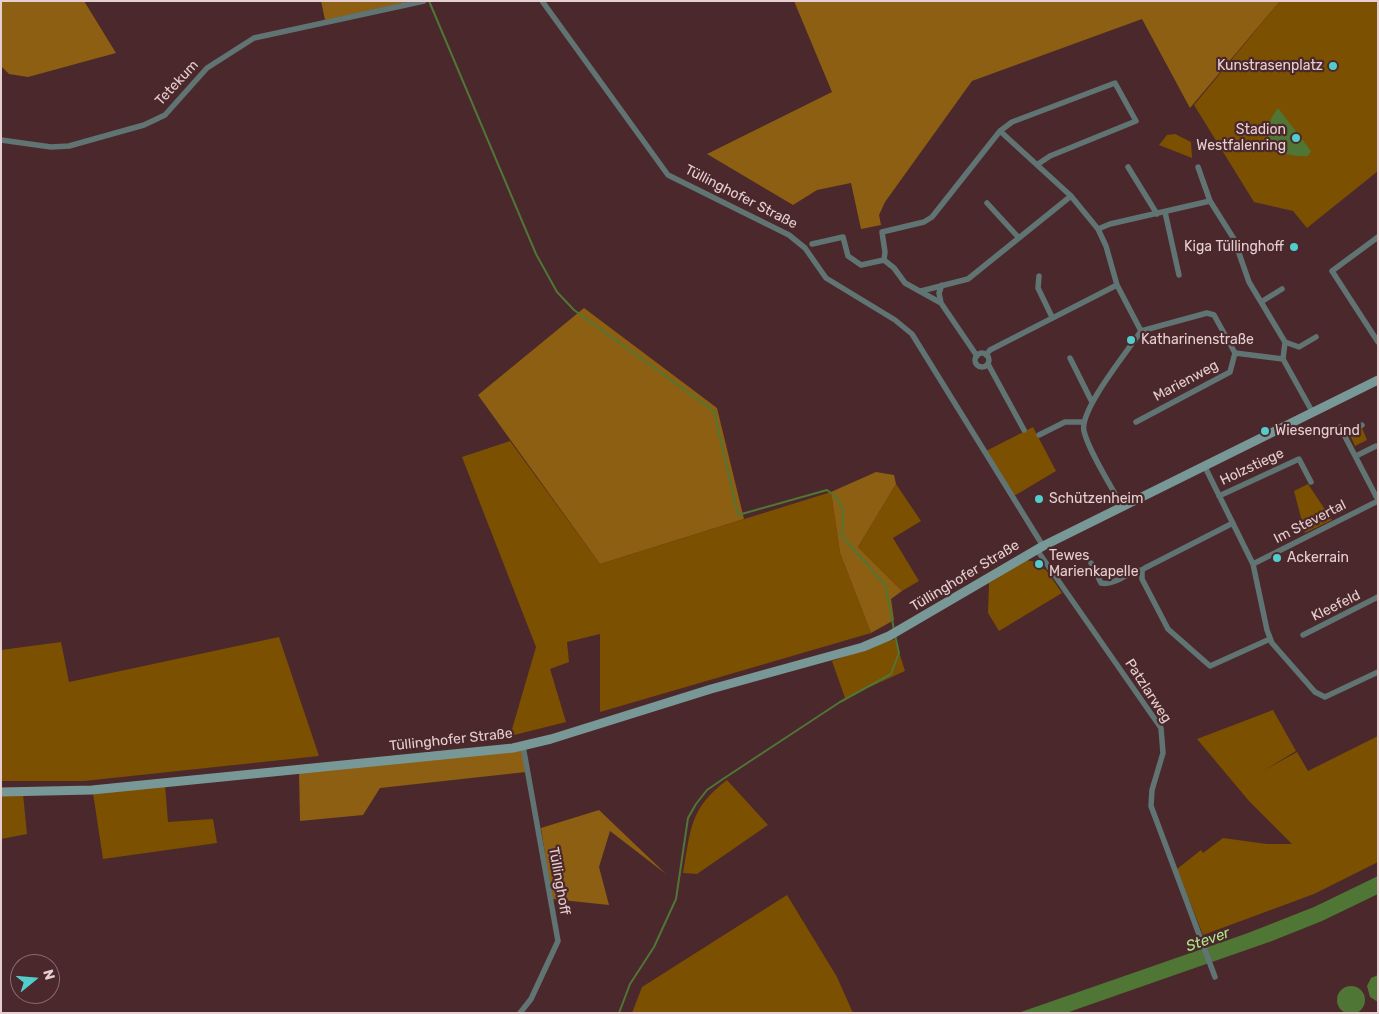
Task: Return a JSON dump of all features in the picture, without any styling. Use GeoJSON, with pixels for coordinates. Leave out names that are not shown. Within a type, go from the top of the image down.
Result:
{"type":"FeatureCollection","features":[{"type":"Feature","properties":{"kind":"main road","name":"Tüllinghofer Straße"},"geometry":{"type":"LineString","coordinates":[[1,792],[92,790],[523,746],[863,647],[900,630],[1040,548],[1378,380]]}},
{"type":"Feature","properties":{"kind":"street","name":"Tetekum"},"geometry":{"type":"LineString","coordinates":[[1,140],[51,147],[69,146],[144,125],[165,115],[206,68],[254,38],[424,1]]}},
{"type":"Feature","properties":{"kind":"street","name":"Tüllinghofer Straße"},"geometry":{"type":"LineString","coordinates":[[542,1],[668,175],[789,235],[804,248],[826,278],[895,320],[912,334],[1040,548]]}},
{"type":"Feature","properties":{"kind":"street"},"geometry":{"type":"LineString","coordinates":[[884,260],[885,252],[882,232],[924,222],[932,217],[1000,130],[1012,122],[1115,83],[1136,121],[1050,156],[1038,164]]}},
{"type":"Feature","properties":{"kind":"street"},"geometry":{"type":"LineString","coordinates":[[1000,130],[1071,196],[1098,229],[1106,246],[1117,285],[1140,331]]}},
{"type":"Feature","properties":{"kind":"street"},"geometry":{"type":"LineString","coordinates":[[1128,167],[1157,214]]}},
{"type":"Feature","properties":{"kind":"street"},"geometry":{"type":"LineString","coordinates":[[1198,167],[1210,195],[1210,201],[1234,239],[1244,271],[1285,342],[1283,359],[1313,412]]}},
{"type":"Feature","properties":{"kind":"street"},"geometry":{"type":"LineString","coordinates":[[921,290],[968,279],[1071,196]]}},
{"type":"Feature","properties":{"kind":"street"},"geometry":{"type":"LineString","coordinates":[[1098,229],[1110,224],[1210,201]]}},
{"type":"Feature","properties":{"kind":"street"},"geometry":{"type":"LineString","coordinates":[[987,203],[1020,238]]}},
{"type":"Feature","properties":{"kind":"street"},"geometry":{"type":"LineString","coordinates":[[1165,212],[1179,275]]}},
{"type":"Feature","properties":{"kind":"street"},"geometry":{"type":"LineString","coordinates":[[812,244],[843,237],[848,256],[861,265],[884,260]]}},
{"type":"Feature","properties":{"kind":"street"},"geometry":{"type":"LineString","coordinates":[[1378,237],[1332,271],[1378,342]]}},
{"type":"Feature","properties":{"kind":"street"},"geometry":{"type":"LineString","coordinates":[[884,260],[894,268],[905,282],[941,303],[977,356],[978,366],[988,364]]}},
{"type":"Feature","properties":{"kind":"street"},"geometry":{"type":"LineString","coordinates":[[1039,276],[1038,288],[1052,317]]}},
{"type":"Feature","properties":{"kind":"street"},"geometry":{"type":"LineString","coordinates":[[977,356],[986,355],[990,350],[1117,285]]}},
{"type":"Feature","properties":{"kind":"street"},"geometry":{"type":"LineString","coordinates":[[941,303],[939,293],[942,286]]}},
{"type":"Feature","properties":{"kind":"street"},"geometry":{"type":"LineString","coordinates":[[1261,302],[1282,289]]}},
{"type":"Feature","properties":{"kind":"street"},"geometry":{"type":"LineString","coordinates":[[1122,507],[1086,436],[1083,422],[1092,402],[1140,331],[1207,313],[1214,315],[1236,353],[1283,359]]}},
{"type":"Feature","properties":{"kind":"street"},"geometry":{"type":"LineString","coordinates":[[1285,342],[1299,347],[1316,337]]}},
{"type":"Feature","properties":{"kind":"street","name":"Marienweg"},"geometry":{"type":"LineString","coordinates":[[1136,422],[1230,372],[1236,353]]}},
{"type":"Feature","properties":{"kind":"street"},"geometry":{"type":"LineString","coordinates":[[986,355],[989,359],[988,364],[1024,430]]}},
{"type":"Feature","properties":{"kind":"street"},"geometry":{"type":"LineString","coordinates":[[1070,358],[1092,402]]}},
{"type":"Feature","properties":{"kind":"street"},"geometry":{"type":"LineString","coordinates":[[1040,435],[1065,422],[1083,422]]}},
{"type":"Feature","properties":{"kind":"street"},"geometry":{"type":"LineString","coordinates":[[1344,434],[1362,425]]}},
{"type":"Feature","properties":{"kind":"street"},"geometry":{"type":"LineString","coordinates":[[1340,427],[1378,501]]}},
{"type":"Feature","properties":{"kind":"street"},"geometry":{"type":"LineString","coordinates":[[1356,456],[1376,446]]}},
{"type":"Feature","properties":{"kind":"street","name":"Holzstiege"},"geometry":{"type":"LineString","coordinates":[[1219,496],[1299,459],[1311,482]]}},
{"type":"Feature","properties":{"kind":"street"},"geometry":{"type":"LineString","coordinates":[[1204,465],[1253,564],[1270,639],[1278,651],[1315,692],[1325,697],[1378,672]]}},
{"type":"Feature","properties":{"kind":"street","name":"Im Stevertal"},"geometry":{"type":"LineString","coordinates":[[1253,564],[1378,501]]}},
{"type":"Feature","properties":{"kind":"street"},"geometry":{"type":"LineString","coordinates":[[1091,563],[1101,583],[1107,584],[1135,570],[1142,570],[1233,524]]}},
{"type":"Feature","properties":{"kind":"street","name":"Patzlarweg"},"geometry":{"type":"LineString","coordinates":[[1040,548],[1161,728],[1163,753],[1152,790],[1151,806],[1214,974]]}},
{"type":"Feature","properties":{"kind":"street"},"geometry":{"type":"LineString","coordinates":[[1142,570],[1142,579],[1168,629],[1210,666],[1270,639]]}},
{"type":"Feature","properties":{"kind":"street","name":"Kleefeld"},"geometry":{"type":"LineString","coordinates":[[1304,635],[1378,598]]}},
{"type":"Feature","properties":{"kind":"street","name":"Tüllinghoff"},"geometry":{"type":"LineString","coordinates":[[520,1013],[530,999],[558,941],[523,746]]}},
{"type":"Feature","properties":{"kind":"shaded area"},"geometry":{"type":"Polygon","coordinates":[[[1,1],[84,1],[116,53],[28,77],[9,74],[1,66],[1,1]]]}},
{"type":"Feature","properties":{"kind":"shaded area"},"geometry":{"type":"Polygon","coordinates":[[[321,1],[414,1],[325,20],[321,1]]]}},
{"type":"Feature","properties":{"kind":"shaded area"},"geometry":{"type":"Polygon","coordinates":[[[794,1],[1280,1],[1190,108],[1142,19],[972,81],[885,202],[879,215],[881,225],[861,229],[851,183],[817,190],[793,205],[707,154],[832,92],[794,1]]]}},
{"type":"Feature","properties":{"kind":"shaded area","name":"Stadion Westfalenring"},"geometry":{"type":"Polygon","coordinates":[[[1280,1],[1378,1],[1378,171],[1307,228],[1293,211],[1254,202],[1194,105],[1280,1]]]}},
{"type":"Feature","properties":{"kind":"shaded area"},"geometry":{"type":"Polygon","coordinates":[[[1278,108],[1311,151],[1308,156],[1286,154],[1272,144],[1268,137],[1268,128],[1278,108]]]}},
{"type":"Feature","properties":{"kind":"shaded area"},"geometry":{"type":"Polygon","coordinates":[[[1175,134],[1191,142],[1192,158],[1159,145],[1167,135],[1175,134]]]}},
{"type":"Feature","properties":{"kind":"shaded area"},"geometry":{"type":"Polygon","coordinates":[[[584,308],[717,408],[744,519],[600,564],[478,395],[584,308]]]}},
{"type":"Feature","properties":{"kind":"shaded area"},"geometry":{"type":"Polygon","coordinates":[[[1033,427],[1056,471],[1014,496],[986,451],[1033,427]]]}},
{"type":"Feature","properties":{"kind":"shaded area"},"geometry":{"type":"Polygon","coordinates":[[[1362,428],[1367,440],[1355,446],[1350,435],[1362,428]]]}},
{"type":"Feature","properties":{"kind":"shaded area"},"geometry":{"type":"Polygon","coordinates":[[[510,441],[600,564],[831,492],[840,553],[871,633],[600,712],[600,634],[567,642],[569,662],[550,669],[566,722],[510,736],[536,647],[462,457],[510,441]]]}},
{"type":"Feature","properties":{"kind":"shaded area"},"geometry":{"type":"Polygon","coordinates":[[[876,472],[894,475],[896,484],[858,547],[902,591],[891,599],[894,620],[871,633],[840,553],[831,492],[876,472]]]}},
{"type":"Feature","properties":{"kind":"shaded area"},"geometry":{"type":"Polygon","coordinates":[[[896,484],[921,521],[893,538],[919,581],[902,591],[858,547],[896,484]]]}},
{"type":"Feature","properties":{"kind":"shaded area"},"geometry":{"type":"Polygon","coordinates":[[[1308,484],[1332,520],[1305,533],[1294,491],[1308,484]]]}},
{"type":"Feature","properties":{"kind":"shaded area"},"geometry":{"type":"Polygon","coordinates":[[[1026,560],[1036,562],[1039,567],[1046,570],[1062,593],[999,631],[988,613],[989,583],[1026,560]]]}},
{"type":"Feature","properties":{"kind":"shaded area"},"geometry":{"type":"Polygon","coordinates":[[[279,637],[319,756],[84,781],[1,781],[1,650],[61,642],[69,682],[279,637]]]}},
{"type":"Feature","properties":{"kind":"shaded area"},"geometry":{"type":"Polygon","coordinates":[[[895,639],[905,671],[845,698],[832,661],[895,639]]]}},
{"type":"Feature","properties":{"kind":"shaded area"},"geometry":{"type":"Polygon","coordinates":[[[1273,710],[1296,751],[1263,771],[1297,752],[1308,771],[1378,736],[1378,862],[1314,894],[1203,935],[1177,869],[1201,850],[1203,853],[1223,838],[1267,844],[1292,844],[1249,801],[1197,739],[1273,710]]]}},
{"type":"Feature","properties":{"kind":"shaded area"},"geometry":{"type":"Polygon","coordinates":[[[522,748],[526,772],[380,788],[363,815],[300,821],[299,771],[522,748]]]}},
{"type":"Feature","properties":{"kind":"shaded area"},"geometry":{"type":"Polygon","coordinates":[[[727,780],[768,825],[697,874],[683,873],[690,832],[698,811],[705,801],[727,780]]]}},
{"type":"Feature","properties":{"kind":"shaded area"},"geometry":{"type":"Polygon","coordinates":[[[165,785],[168,822],[213,819],[217,843],[103,859],[93,793],[165,785]]]}},
{"type":"Feature","properties":{"kind":"shaded area"},"geometry":{"type":"Polygon","coordinates":[[[1,793],[23,794],[27,834],[1,839],[1,793]]]}},
{"type":"Feature","properties":{"kind":"shaded area"},"geometry":{"type":"Polygon","coordinates":[[[599,810],[666,874],[610,831],[599,867],[609,905],[552,899],[541,828],[599,810]]]}},
{"type":"Feature","properties":{"kind":"shaded area"},"geometry":{"type":"Polygon","coordinates":[[[1378,876],[1378,894],[1322,921],[1272,941],[1066,1013],[1018,1013],[1248,933],[1314,907],[1378,876]]]}},
{"type":"Feature","properties":{"kind":"shaded area"},"geometry":{"type":"Polygon","coordinates":[[[787,895],[837,977],[853,1013],[632,1013],[642,987],[787,895]]]}},
{"type":"Feature","properties":{"kind":"shaded area"},"geometry":{"type":"Polygon","coordinates":[[[1378,975],[1378,1002],[1370,997],[1367,986],[1371,978],[1378,975]]]}},
{"type":"Feature","properties":{"kind":"shaded area"},"geometry":{"type":"Polygon","coordinates":[[[1351,986],[1361,990],[1365,1000],[1361,1010],[1351,1014],[1341,1010],[1337,1000],[1341,990],[1351,986]]]}},
{"type":"Feature","properties":{"kind":"waterway"},"geometry":{"type":"LineString","coordinates":[[429,1],[536,254],[557,292],[574,310],[714,411],[738,515],[827,490],[838,500],[842,510],[842,536],[886,586],[894,630]]}},
{"type":"Feature","properties":{"kind":"waterway"},"geometry":{"type":"LineString","coordinates":[[619,1013],[630,984],[654,947],[676,899],[688,818],[696,804],[707,790],[723,779],[840,702],[891,674],[899,653],[895,635]]}},
{"type":"Feature","properties":{"kind":"place","name":"Kunstrasenplatz"},"geometry":{"type":"Point","coordinates":[1333,66]}},
{"type":"Feature","properties":{"kind":"place","name":"Stadion Westfalenring"},"geometry":{"type":"Point","coordinates":[1296,138]}},
{"type":"Feature","properties":{"kind":"place","name":"Kiga Tüllinghoff"},"geometry":{"type":"Point","coordinates":[1294,247]}},
{"type":"Feature","properties":{"kind":"place","name":"Katharinenstraße"},"geometry":{"type":"Point","coordinates":[1131,340]}},
{"type":"Feature","properties":{"kind":"place","name":"Wiesengrund"},"geometry":{"type":"Point","coordinates":[1265,431]}},
{"type":"Feature","properties":{"kind":"place","name":"Schützenheim"},"geometry":{"type":"Point","coordinates":[1039,499]}},
{"type":"Feature","properties":{"kind":"place","name":"Ackerrain"},"geometry":{"type":"Point","coordinates":[1277,558]}},
{"type":"Feature","properties":{"kind":"place","name":"Tewes Marienkapelle"},"geometry":{"type":"Point","coordinates":[1039,564]}},
{"type":"Feature","properties":{"kind":"water label","name":"Stever"},"geometry":{"type":"Point","coordinates":[1208,940]}}]}
